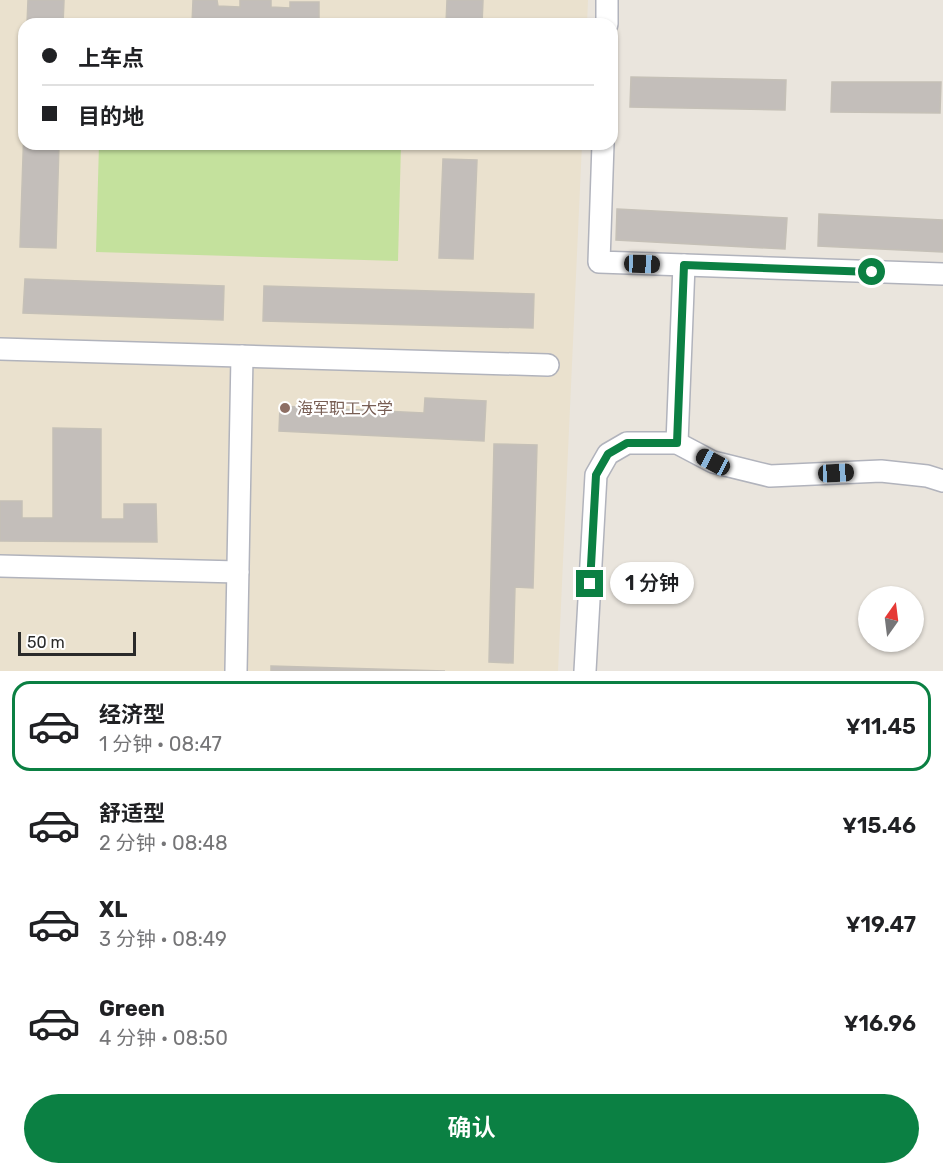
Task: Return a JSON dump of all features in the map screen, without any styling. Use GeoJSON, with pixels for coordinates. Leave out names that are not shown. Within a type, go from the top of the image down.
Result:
{"type":"FeatureCollection","features":[{"type":"Feature","properties":{"kind":"street"},"geometry":{"type":"LineString","coordinates":[[607,18],[608,0]]}},
{"type":"Feature","properties":{"kind":"street"},"geometry":{"type":"LineString","coordinates":[[603,150],[599,262],[943,274]]}},
{"type":"Feature","properties":{"kind":"street"},"geometry":{"type":"LineString","coordinates":[[677,443],[684,265]]}},
{"type":"Feature","properties":{"kind":"street"},"geometry":{"type":"LineString","coordinates":[[0,348],[548,365]]}},
{"type":"Feature","properties":{"kind":"street"},"geometry":{"type":"LineString","coordinates":[[236,671],[242,356]]}},
{"type":"Feature","properties":{"kind":"street"},"geometry":{"type":"LineString","coordinates":[[585,671],[596,475],[608,454],[627,443],[677,443],[713,462],[770,476],[881,471],[927,476],[943,481]]}},
{"type":"Feature","properties":{"kind":"street"},"geometry":{"type":"LineString","coordinates":[[0,566],[238,572]]}},
{"type":"Feature","properties":{"kind":"shaded area","name":"海军职工大学"},"geometry":{"type":"Polygon","coordinates":[[[0,0],[588,0],[587,18],[18,18],[18,150],[582,150],[558,671],[0,671],[0,0]]]}},
{"type":"Feature","properties":{"kind":"green space"},"geometry":{"type":"Polygon","coordinates":[[[99,150],[401,150],[398,261],[96,252],[99,150]]]}},
{"type":"Feature","properties":{"kind":"building"},"geometry":{"type":"Polygon","coordinates":[[[28,0],[64,0],[63,18],[27,18],[28,0]]]}},
{"type":"Feature","properties":{"kind":"building"},"geometry":{"type":"Polygon","coordinates":[[[193,0],[217,0],[218,6],[240,7],[240,0],[271,0],[271,7],[290,8],[290,2],[319,2],[319,18],[192,18],[193,0]]]}},
{"type":"Feature","properties":{"kind":"building"},"geometry":{"type":"Polygon","coordinates":[[[447,0],[483,0],[482,18],[446,18],[447,0]]]}},
{"type":"Feature","properties":{"kind":"building"},"geometry":{"type":"Polygon","coordinates":[[[631,77],[786,80],[785,110],[630,107],[631,77]]]}},
{"type":"Feature","properties":{"kind":"building"},"geometry":{"type":"Polygon","coordinates":[[[832,82],[941,82],[940,113],[831,112],[832,82]]]}},
{"type":"Feature","properties":{"kind":"building"},"geometry":{"type":"Polygon","coordinates":[[[23,150],[59,150],[56,248],[20,247],[23,150]]]}},
{"type":"Feature","properties":{"kind":"building"},"geometry":{"type":"Polygon","coordinates":[[[443,159],[477,160],[473,259],[439,258],[443,159]]]}},
{"type":"Feature","properties":{"kind":"building"},"geometry":{"type":"Polygon","coordinates":[[[617,209],[787,218],[785,249],[616,240],[617,209]]]}},
{"type":"Feature","properties":{"kind":"building"},"geometry":{"type":"Polygon","coordinates":[[[819,214],[943,220],[943,252],[818,246],[819,214]]]}},
{"type":"Feature","properties":{"kind":"building"},"geometry":{"type":"Polygon","coordinates":[[[25,279],[224,286],[223,320],[23,313],[25,279]]]}},
{"type":"Feature","properties":{"kind":"building"},"geometry":{"type":"Polygon","coordinates":[[[264,286],[534,294],[533,328],[263,321],[264,286]]]}},
{"type":"Feature","properties":{"kind":"building"},"geometry":{"type":"Polygon","coordinates":[[[425,398],[486,401],[484,441],[279,431],[280,406],[424,413],[425,398]]]}},
{"type":"Feature","properties":{"kind":"building"},"geometry":{"type":"Polygon","coordinates":[[[53,428],[101,429],[101,519],[124,519],[124,504],[156,504],[157,542],[0,541],[0,501],[22,501],[22,518],[53,518],[53,428]]]}},
{"type":"Feature","properties":{"kind":"building"},"geometry":{"type":"Polygon","coordinates":[[[494,444],[537,445],[533,588],[515,587],[513,663],[489,662],[494,444]]]}},
{"type":"Feature","properties":{"kind":"building"},"geometry":{"type":"Polygon","coordinates":[[[271,666],[445,671],[271,671],[271,666]]]}},
{"type":"Feature","properties":{"kind":"place","name":"海军职工大学"},"geometry":{"type":"Point","coordinates":[285,408]}},
{"type":"Feature","properties":{"kind":"route"},"geometry":{"type":"LineString","coordinates":[[590,584],[596,475],[608,454],[627,443],[677,443],[684,265],[872,272]]}}]}
